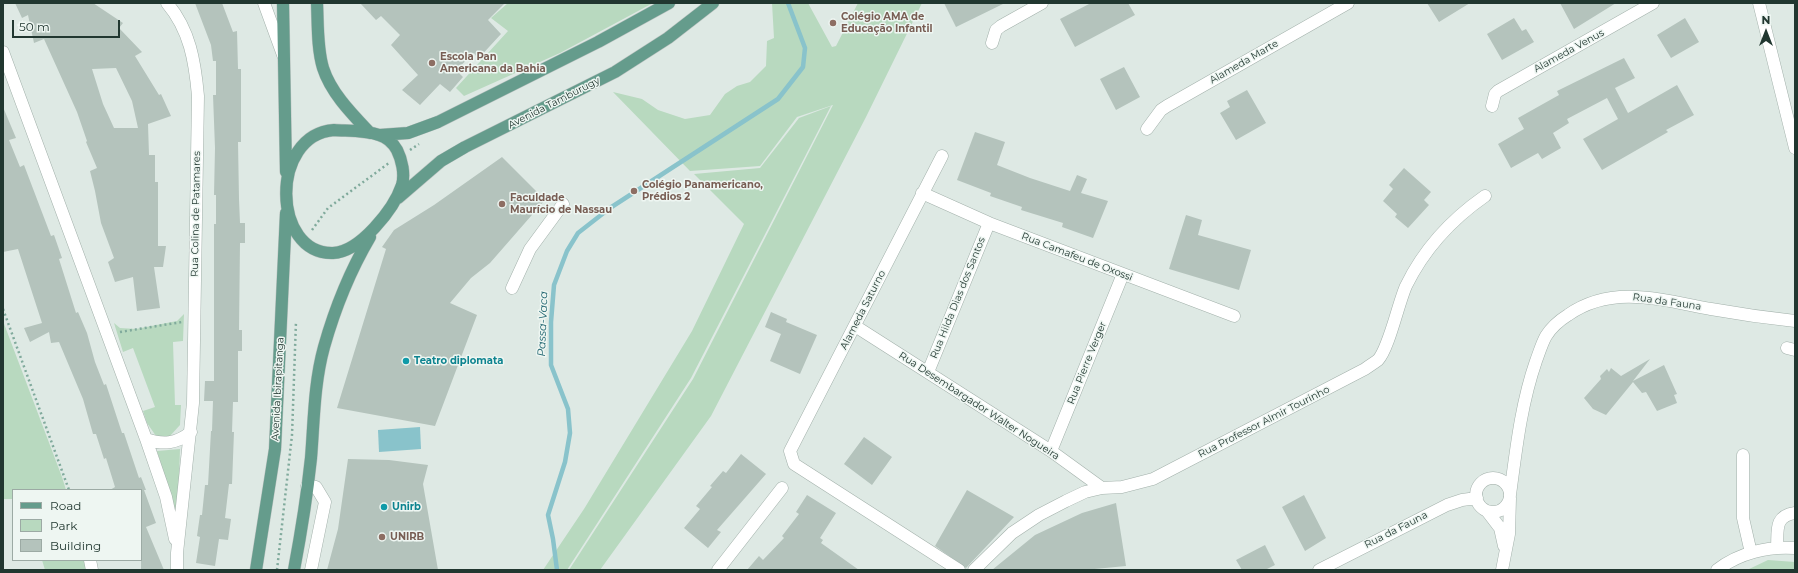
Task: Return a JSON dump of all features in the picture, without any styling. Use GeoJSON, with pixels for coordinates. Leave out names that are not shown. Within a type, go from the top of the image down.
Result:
{"type":"FeatureCollection","features":[{"type":"Feature","properties":{"kind":"main road"},"geometry":{"type":"LineString","coordinates":[[283,3],[287,183]]}},
{"type":"Feature","properties":{"kind":"main road"},"geometry":{"type":"LineString","coordinates":[[294,570],[307,486],[315,398],[324,348],[345,288],[357,260],[375,227],[394,201],[402,185],[403,175],[400,156],[392,144],[375,134],[344,104],[323,68],[320,54],[317,3]]}},
{"type":"Feature","properties":{"kind":"main road"},"geometry":{"type":"LineString","coordinates":[[287,183],[296,154],[312,136],[322,132],[334,130],[375,134],[408,133],[438,122],[623,30],[669,3]]}},
{"type":"Feature","properties":{"kind":"main road","name":"Avenida Tamburugy"},"geometry":{"type":"LineString","coordinates":[[394,201],[441,161],[465,147],[615,72],[668,38],[713,3]]}},
{"type":"Feature","properties":{"kind":"main road","name":"Avenida Ibirapitanga"},"geometry":{"type":"LineString","coordinates":[[256,570],[275,449],[287,183]]}},
{"type":"Feature","properties":{"kind":"main road"},"geometry":{"type":"LineString","coordinates":[[286,206],[293,226],[305,242],[322,252],[338,252],[357,244],[375,227]]}},
{"type":"Feature","properties":{"kind":"street","name":"Rua Colina de Patamares"},"geometry":{"type":"LineString","coordinates":[[167,3],[184,29],[192,48],[196,68],[198,96],[191,432],[177,553],[177,570]]}},
{"type":"Feature","properties":{"kind":"street"},"geometry":{"type":"LineString","coordinates":[[264,3],[283,57]]}},
{"type":"Feature","properties":{"kind":"street"},"geometry":{"type":"LineString","coordinates":[[992,44],[996,30],[1000,26],[1042,3]]}},
{"type":"Feature","properties":{"kind":"street","name":"Alameda Marte"},"geometry":{"type":"LineString","coordinates":[[1147,130],[1161,110],[1167,106],[1348,3]]}},
{"type":"Feature","properties":{"kind":"street","name":"Alameda Venus"},"geometry":{"type":"LineString","coordinates":[[1492,106],[1495,94],[1498,90],[1654,3]]}},
{"type":"Feature","properties":{"kind":"street"},"geometry":{"type":"LineString","coordinates":[[1759,3],[1795,148]]}},
{"type":"Feature","properties":{"kind":"street","name":"Rua Colina de Patamares"},"geometry":{"type":"LineString","coordinates":[[3,52],[146,439],[166,497],[177,553]]}},
{"type":"Feature","properties":{"kind":"street","name":"Alameda Saturno"},"geometry":{"type":"LineString","coordinates":[[942,156],[790,451],[794,464],[959,570]]}},
{"type":"Feature","properties":{"kind":"street","name":"Rua Camafeu de Oxossi"},"geometry":{"type":"LineString","coordinates":[[922,193],[989,223],[1234,316]]}},
{"type":"Feature","properties":{"kind":"street","name":"Rua Professor Almir Tourinho"},"geometry":{"type":"LineString","coordinates":[[974,570],[1012,533],[1039,515],[1085,492],[1102,488],[1122,487],[1152,479],[1365,369],[1378,360],[1385,348],[1407,285],[1433,243],[1464,210],[1485,196]]}},
{"type":"Feature","properties":{"kind":"street"},"geometry":{"type":"LineString","coordinates":[[512,288],[530,249],[563,204]]}},
{"type":"Feature","properties":{"kind":"street","name":"Rua Hilda Dias dos Santos"},"geometry":{"type":"LineString","coordinates":[[928,372],[989,223]]}},
{"type":"Feature","properties":{"kind":"street","name":"Rua Pierre Verger"},"geometry":{"type":"LineString","coordinates":[[1051,451],[1123,274]]}},
{"type":"Feature","properties":{"kind":"street","name":"Rua da Fauna"},"geometry":{"type":"LineString","coordinates":[[1502,570],[1509,534],[1510,497],[1519,429],[1538,356],[1546,336],[1560,320],[1578,308],[1596,300],[1617,296],[1639,296],[1748,316],[1795,322]]}},
{"type":"Feature","properties":{"kind":"street","name":"Rua Desembargador Walter Nogueira"},"geometry":{"type":"LineString","coordinates":[[855,326],[1051,451],[1102,488]]}},
{"type":"Feature","properties":{"kind":"street"},"geometry":{"type":"LineString","coordinates":[[146,439],[156,443],[174,443],[191,432]]}},
{"type":"Feature","properties":{"kind":"street"},"geometry":{"type":"LineString","coordinates":[[1743,455],[1744,518],[1751,553]]}},
{"type":"Feature","properties":{"kind":"street"},"geometry":{"type":"LineString","coordinates":[[1487,511],[1499,511],[1504,508],[1510,497],[1506,484],[1501,480],[1489,479],[1484,481],[1478,488],[1477,498],[1482,508],[1487,511],[1500,528],[1505,553]]}},
{"type":"Feature","properties":{"kind":"street"},"geometry":{"type":"LineString","coordinates":[[307,486],[316,487],[325,502],[311,570]]}},
{"type":"Feature","properties":{"kind":"street"},"geometry":{"type":"LineString","coordinates":[[718,570],[782,488]]}},
{"type":"Feature","properties":{"kind":"street","name":"Rua da Fauna"},"geometry":{"type":"LineString","coordinates":[[1319,570],[1447,505],[1462,500],[1477,498]]}},
{"type":"Feature","properties":{"kind":"street"},"geometry":{"type":"LineString","coordinates":[[1777,548],[1780,519],[1784,515],[1795,513]]}},
{"type":"Feature","properties":{"kind":"street"},"geometry":{"type":"LineString","coordinates":[[1717,570],[1724,564],[1751,553],[1777,548],[1795,548]]}},
{"type":"Feature","properties":{"kind":"path"},"geometry":{"type":"LineString","coordinates":[[305,242],[328,208],[422,142]]}},
{"type":"Feature","properties":{"kind":"path"},"geometry":{"type":"LineString","coordinates":[[3,309],[69,489]]}},
{"type":"Feature","properties":{"kind":"path"},"geometry":{"type":"LineString","coordinates":[[277,570],[292,435],[296,313]]}},
{"type":"Feature","properties":{"kind":"path"},"geometry":{"type":"LineString","coordinates":[[108,334],[194,320]]}},
{"type":"Feature","properties":{"kind":"green space"},"geometry":{"type":"Polygon","coordinates":[[[508,3],[653,3],[560,53],[464,96],[456,88],[508,31],[491,18],[508,3]]]}},
{"type":"Feature","properties":{"kind":"green space"},"geometry":{"type":"Polygon","coordinates":[[[772,3],[808,3],[832,47],[836,46],[858,3],[922,3],[866,117],[711,416],[600,570],[569,570],[693,379],[833,105],[797,117],[760,166],[690,171],[613,92],[642,99],[658,110],[685,119],[710,115],[725,94],[737,86],[750,82],[766,66],[767,41],[774,38],[772,3]]]}},
{"type":"Feature","properties":{"kind":"green space"},"geometry":{"type":"Polygon","coordinates":[[[831,106],[691,378],[567,570],[543,570],[584,509],[692,331],[744,224],[694,174],[760,168],[799,118],[831,106]]]}},
{"type":"Feature","properties":{"kind":"green space"},"geometry":{"type":"Polygon","coordinates":[[[184,314],[183,341],[173,342],[175,405],[181,405],[180,425],[170,436],[156,436],[147,423],[143,411],[155,407],[133,348],[123,352],[114,323],[120,328],[136,329],[177,321],[184,314]]]}},
{"type":"Feature","properties":{"kind":"green space"},"geometry":{"type":"Polygon","coordinates":[[[3,321],[66,489],[12,489],[12,499],[3,499],[3,321]]]}},
{"type":"Feature","properties":{"kind":"green space"},"geometry":{"type":"Polygon","coordinates":[[[180,449],[178,510],[175,510],[157,451],[180,449]]]}},
{"type":"Feature","properties":{"kind":"green space"},"geometry":{"type":"Polygon","coordinates":[[[1768,560],[1795,562],[1795,570],[1747,570],[1768,560]]]}},
{"type":"Feature","properties":{"kind":"green space"},"geometry":{"type":"Polygon","coordinates":[[[42,561],[89,561],[92,570],[45,570],[42,561]]]}},
{"type":"Feature","properties":{"kind":"water"},"geometry":{"type":"Polygon","coordinates":[[[420,427],[421,449],[379,452],[378,430],[420,427]]]}},
{"type":"Feature","properties":{"kind":"building"},"geometry":{"type":"Polygon","coordinates":[[[15,3],[93,3],[123,23],[119,28],[142,52],[135,56],[159,95],[161,94],[171,116],[148,124],[149,155],[155,155],[155,182],[158,182],[158,246],[166,246],[163,267],[154,267],[160,308],[137,311],[133,277],[115,282],[108,262],[114,258],[101,223],[90,171],[97,168],[86,142],[87,141],[77,112],[44,39],[34,43],[28,15],[22,18],[15,3]],[[116,68],[92,69],[103,104],[114,128],[138,128],[132,101],[116,68]]]}},
{"type":"Feature","properties":{"kind":"building"},"geometry":{"type":"Polygon","coordinates":[[[195,3],[222,3],[233,32],[237,31],[238,69],[241,69],[241,142],[238,142],[239,199],[240,223],[245,223],[245,243],[240,243],[239,330],[242,330],[242,351],[238,351],[238,402],[233,402],[232,432],[234,432],[232,484],[229,484],[225,518],[231,519],[228,540],[219,539],[215,566],[196,563],[200,537],[197,536],[200,515],[202,515],[205,485],[208,485],[212,431],[213,401],[204,401],[205,381],[214,381],[214,224],[216,224],[216,195],[214,195],[215,148],[213,95],[216,95],[216,61],[213,61],[211,45],[195,3]]]}},
{"type":"Feature","properties":{"kind":"building"},"geometry":{"type":"Polygon","coordinates":[[[360,3],[505,3],[488,20],[501,34],[478,59],[474,53],[456,70],[463,77],[450,92],[440,84],[420,105],[402,90],[418,75],[391,45],[400,35],[381,16],[376,20],[360,3]]]}},
{"type":"Feature","properties":{"kind":"building"},"geometry":{"type":"Polygon","coordinates":[[[944,3],[1005,3],[956,27],[944,3]]]}},
{"type":"Feature","properties":{"kind":"building"},"geometry":{"type":"Polygon","coordinates":[[[1091,3],[1128,3],[1135,15],[1075,47],[1060,19],[1091,3]]]}},
{"type":"Feature","properties":{"kind":"building"},"geometry":{"type":"Polygon","coordinates":[[[1427,3],[1470,3],[1439,22],[1427,3]]]}},
{"type":"Feature","properties":{"kind":"building"},"geometry":{"type":"Polygon","coordinates":[[[1560,3],[1616,3],[1574,29],[1560,3]]]}},
{"type":"Feature","properties":{"kind":"building"},"geometry":{"type":"Polygon","coordinates":[[[1514,18],[1522,31],[1526,29],[1534,42],[1502,60],[1487,34],[1514,18]]]}},
{"type":"Feature","properties":{"kind":"building"},"geometry":{"type":"Polygon","coordinates":[[[1685,18],[1699,42],[1671,58],[1657,35],[1685,18]]]}},
{"type":"Feature","properties":{"kind":"building"},"geometry":{"type":"Polygon","coordinates":[[[1624,58],[1635,78],[1615,88],[1628,113],[1677,85],[1694,115],[1666,130],[1668,132],[1602,170],[1583,139],[1618,119],[1607,98],[1567,119],[1569,123],[1553,133],[1561,148],[1542,159],[1538,153],[1511,168],[1498,144],[1524,129],[1518,118],[1559,95],[1557,91],[1624,58]]]}},
{"type":"Feature","properties":{"kind":"building"},"geometry":{"type":"Polygon","coordinates":[[[1124,67],[1140,97],[1116,110],[1100,79],[1124,67]]]}},
{"type":"Feature","properties":{"kind":"building"},"geometry":{"type":"Polygon","coordinates":[[[1247,90],[1266,123],[1236,140],[1220,113],[1230,107],[1227,101],[1247,90]]]}},
{"type":"Feature","properties":{"kind":"building"},"geometry":{"type":"Polygon","coordinates":[[[3,107],[16,138],[9,140],[20,167],[24,165],[51,236],[54,235],[62,258],[59,259],[76,313],[78,312],[87,333],[95,362],[104,385],[106,384],[122,433],[124,433],[139,478],[141,477],[146,490],[144,490],[156,523],[146,527],[164,570],[141,570],[142,489],[112,489],[115,487],[106,458],[104,459],[96,434],[93,434],[83,399],[59,342],[51,343],[49,332],[30,342],[24,328],[42,323],[18,249],[3,252],[3,107]]]}},
{"type":"Feature","properties":{"kind":"building"},"geometry":{"type":"Polygon","coordinates":[[[975,132],[1005,142],[997,165],[1070,191],[1077,175],[1087,179],[1081,193],[1108,201],[1093,238],[1062,227],[1063,223],[1021,210],[1022,207],[990,196],[991,193],[957,180],[975,132]]]}},
{"type":"Feature","properties":{"kind":"building"},"geometry":{"type":"Polygon","coordinates":[[[502,157],[545,200],[490,263],[471,278],[450,303],[477,315],[435,426],[337,408],[386,249],[382,247],[394,230],[434,205],[502,157]]]}},
{"type":"Feature","properties":{"kind":"building"},"geometry":{"type":"Polygon","coordinates":[[[1404,168],[1431,192],[1424,200],[1429,205],[1408,228],[1395,217],[1397,214],[1383,201],[1393,189],[1389,185],[1404,168]]]}},
{"type":"Feature","properties":{"kind":"building"},"geometry":{"type":"Polygon","coordinates":[[[1186,215],[1202,220],[1198,235],[1251,250],[1239,290],[1169,269],[1186,215]]]}},
{"type":"Feature","properties":{"kind":"building"},"geometry":{"type":"Polygon","coordinates":[[[771,312],[787,319],[786,322],[817,335],[800,374],[770,361],[781,334],[765,327],[771,312]]]}},
{"type":"Feature","properties":{"kind":"building"},"geometry":{"type":"Polygon","coordinates":[[[1650,359],[1633,381],[1664,365],[1677,394],[1674,395],[1677,403],[1657,411],[1646,392],[1642,393],[1633,382],[1606,415],[1593,409],[1584,398],[1601,379],[1600,376],[1607,369],[1609,372],[1611,368],[1621,376],[1650,359]]]}},
{"type":"Feature","properties":{"kind":"building"},"geometry":{"type":"Polygon","coordinates":[[[864,437],[892,457],[872,485],[844,464],[864,437]]]}},
{"type":"Feature","properties":{"kind":"building"},"geometry":{"type":"Polygon","coordinates":[[[741,454],[766,474],[717,530],[721,532],[708,548],[684,528],[700,509],[696,506],[712,487],[710,486],[723,471],[726,473],[741,454]]]}},
{"type":"Feature","properties":{"kind":"building","name":"Unirb"},"geometry":{"type":"Polygon","coordinates":[[[348,459],[389,460],[428,465],[423,484],[438,570],[327,570],[338,529],[348,459]]]}},
{"type":"Feature","properties":{"kind":"building"},"geometry":{"type":"Polygon","coordinates":[[[967,490],[1014,517],[966,568],[935,546],[967,490]]]}},
{"type":"Feature","properties":{"kind":"building"},"geometry":{"type":"Polygon","coordinates":[[[807,495],[836,513],[820,538],[823,540],[821,543],[859,570],[747,570],[759,556],[763,560],[784,538],[782,536],[799,514],[796,512],[807,495]]]}},
{"type":"Feature","properties":{"kind":"building"},"geometry":{"type":"Polygon","coordinates":[[[1304,495],[1326,538],[1305,551],[1282,507],[1304,495]]]}},
{"type":"Feature","properties":{"kind":"building"},"geometry":{"type":"Polygon","coordinates":[[[1116,503],[1126,566],[1084,570],[992,570],[1035,535],[1082,513],[1116,503]]]}},
{"type":"Feature","properties":{"kind":"building"},"geometry":{"type":"Polygon","coordinates":[[[1265,545],[1275,565],[1265,570],[1242,570],[1236,560],[1265,545]]]}},
{"type":"Feature","properties":{"kind":"waterway","name":"Passa-Vaca"},"geometry":{"type":"LineString","coordinates":[[557,570],[548,515],[565,462],[570,433],[568,409],[551,365],[551,322],[554,285],[567,251],[578,233],[610,208],[778,99],[803,67],[805,48],[788,3]]}},
{"type":"Feature","properties":{"kind":"place","name":"Colégio AMA de Educação Infantil"},"geometry":{"type":"Point","coordinates":[833,23]}},
{"type":"Feature","properties":{"kind":"place","name":"Escola Pan Americana da Bahia"},"geometry":{"type":"Point","coordinates":[432,63]}},
{"type":"Feature","properties":{"kind":"place","name":"Colégio Panamericano, Prédios 2"},"geometry":{"type":"Point","coordinates":[634,191]}},
{"type":"Feature","properties":{"kind":"place","name":"Faculdade Maurício de Nassau"},"geometry":{"type":"Point","coordinates":[502,204]}},
{"type":"Feature","properties":{"kind":"place","name":"Teatro diplomata"},"geometry":{"type":"Point","coordinates":[406,361]}},
{"type":"Feature","properties":{"kind":"place","name":"Unirb"},"geometry":{"type":"Point","coordinates":[384,507]}},
{"type":"Feature","properties":{"kind":"place","name":"UNIRB"},"geometry":{"type":"Point","coordinates":[382,537]}}]}
